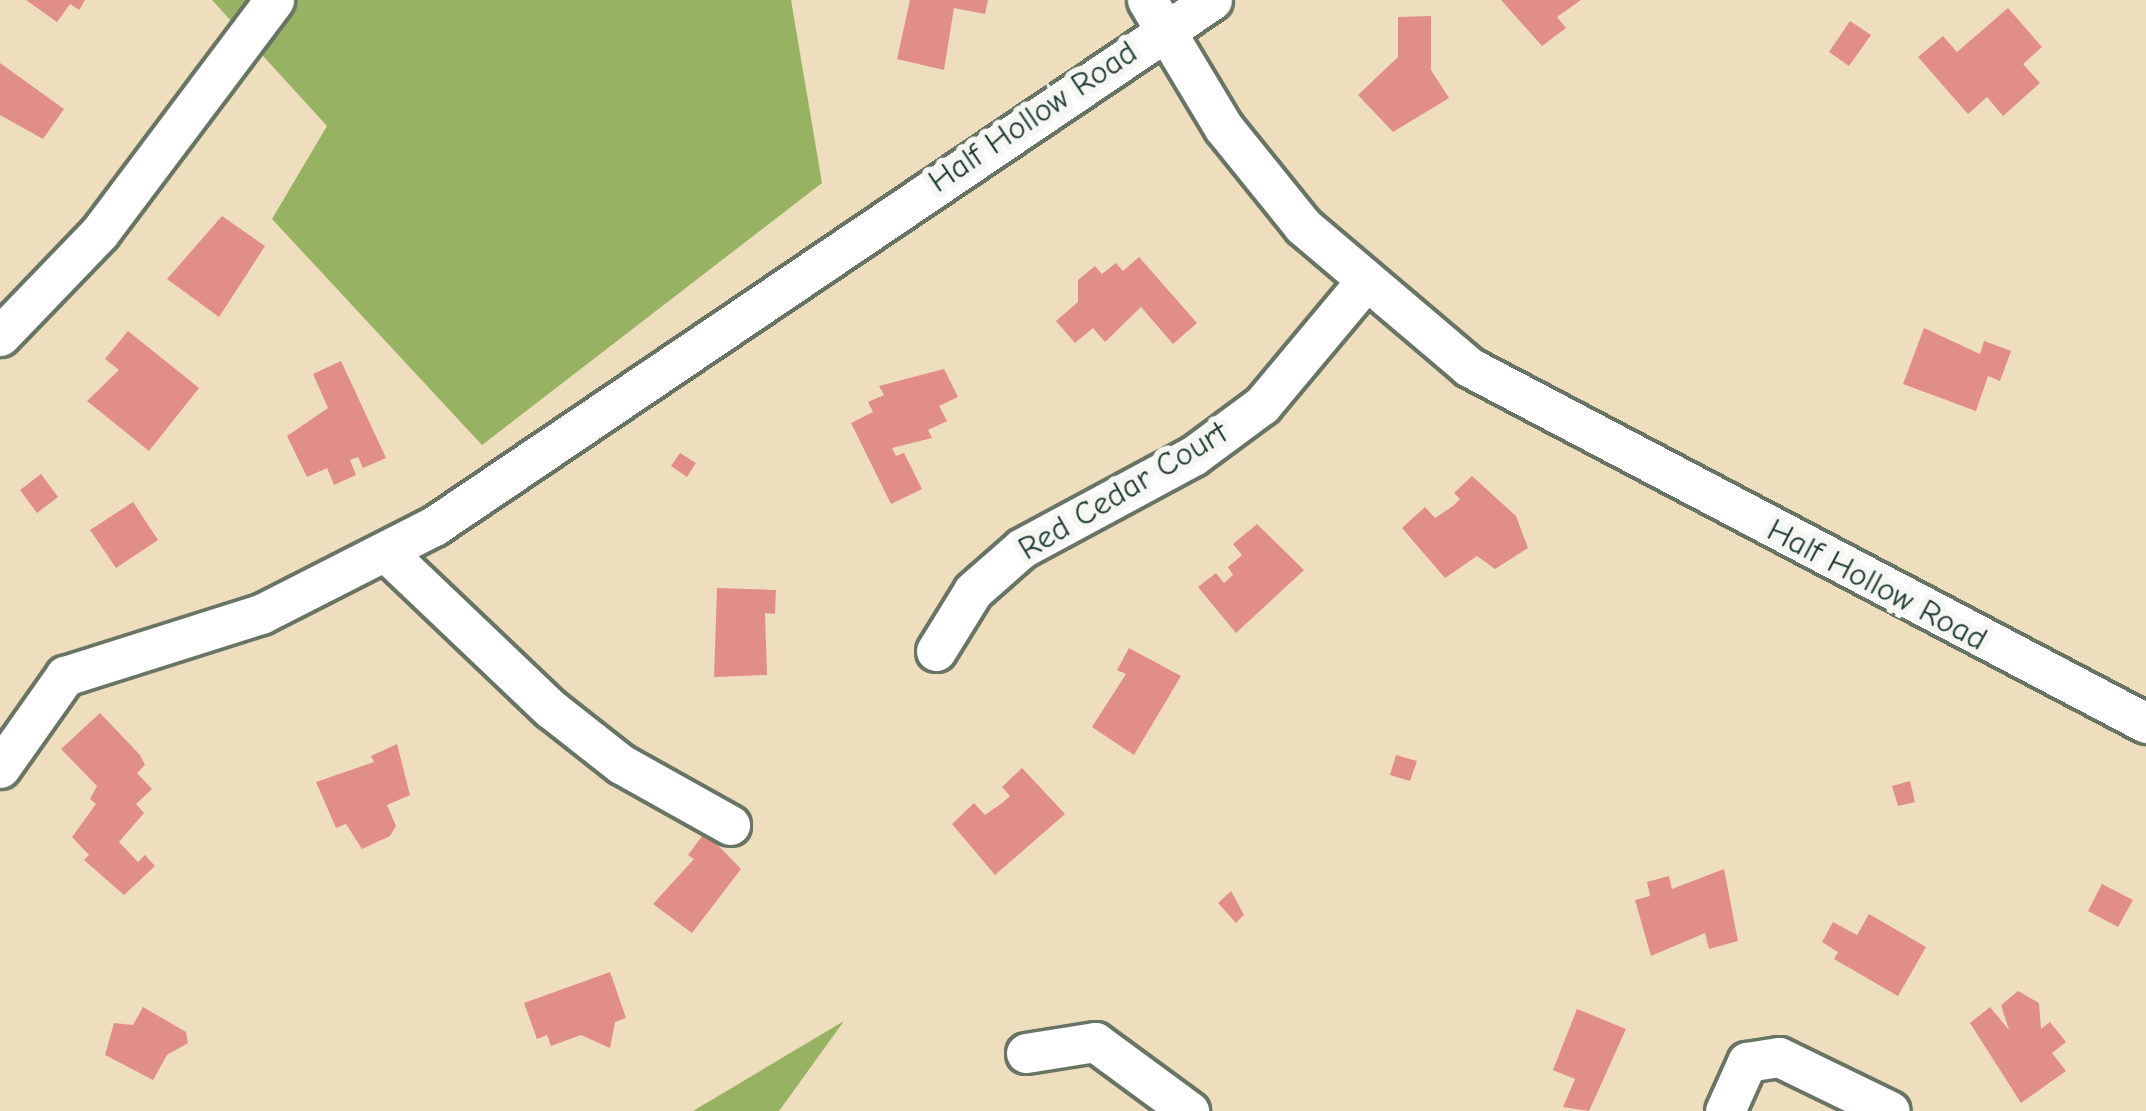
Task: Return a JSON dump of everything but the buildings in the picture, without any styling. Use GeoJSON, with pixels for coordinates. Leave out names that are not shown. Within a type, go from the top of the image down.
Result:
{"type":"FeatureCollection","features":[{"type":"Feature","properties":{"kind":"street"},"geometry":{"type":"LineString","coordinates":[[0,336],[100,232],[274,0]]}},
{"type":"Feature","properties":{"kind":"street"},"geometry":{"type":"LineString","coordinates":[[1155,14],[1212,0]]}},
{"type":"Feature","properties":{"kind":"street","name":"Half Hollow Road"},"geometry":{"type":"LineString","coordinates":[[0,768],[65,676],[261,614],[387,553],[1155,14],[1224,128],[1303,226],[1364,283],[1469,367],[2146,723]]}},
{"type":"Feature","properties":{"kind":"street","name":"Red Cedar Court"},"geometry":{"type":"LineString","coordinates":[[936,651],[974,591],[1022,548],[1193,456],[1262,405],[1364,283]]}},
{"type":"Feature","properties":{"kind":"street"},"geometry":{"type":"LineString","coordinates":[[387,553],[463,633],[586,737],[730,825]]}},
{"type":"Feature","properties":{"kind":"street"},"geometry":{"type":"LineString","coordinates":[[1026,1053],[1095,1042],[1189,1111]]}},
{"type":"Feature","properties":{"kind":"street"},"geometry":{"type":"LineString","coordinates":[[1725,1111],[1747,1062],[1779,1057],[1889,1111]]}},
{"type":"Feature","properties":{"kind":"green space"},"geometry":{"type":"Polygon","coordinates":[[[212,0],[791,0],[822,183],[482,445],[272,219],[327,126],[212,0]]]}},
{"type":"Feature","properties":{"kind":"green space"},"geometry":{"type":"Polygon","coordinates":[[[844,1021],[779,1111],[693,1111],[844,1021]]]}}]}
